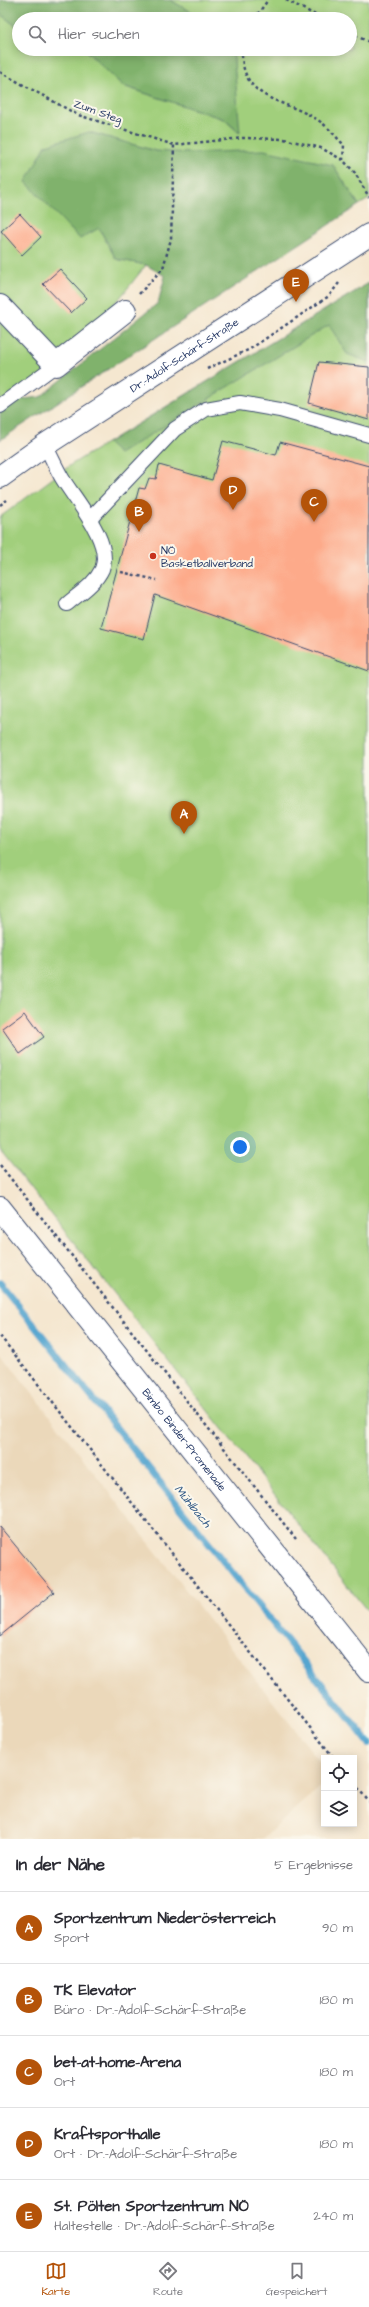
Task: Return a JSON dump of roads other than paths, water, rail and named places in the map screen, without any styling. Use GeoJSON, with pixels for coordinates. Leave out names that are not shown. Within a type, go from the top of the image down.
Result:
{"type":"FeatureCollection","features":[{"type":"Feature","properties":{"kind":"street","name":"Dr.-Adolf-Schärf-Straße"},"geometry":{"type":"LineString","coordinates":[[0,477],[45,445],[369,234]]}},
{"type":"Feature","properties":{"kind":"street"},"geometry":{"type":"LineString","coordinates":[[0,306],[56,365],[124,311]]}},
{"type":"Feature","properties":{"kind":"street","name":"Bimbo Binder-Promenade"},"geometry":{"type":"LineString","coordinates":[[0,1208],[369,1671]]}},
{"type":"Feature","properties":{"kind":"lane"},"geometry":{"type":"LineString","coordinates":[[0,406],[56,365]]}},
{"type":"Feature","properties":{"kind":"lane"},"geometry":{"type":"LineString","coordinates":[[90,519],[176,429],[206,409],[240,403],[280,410],[369,435]]}},
{"type":"Feature","properties":{"kind":"lane"},"geometry":{"type":"LineString","coordinates":[[45,445],[62,478],[90,519],[101,544],[104,558],[103,567],[96,581],[67,604]]}},
{"type":"Feature","properties":{"kind":"waterway","name":"Mühlbach"},"geometry":{"type":"LineString","coordinates":[[0,1283],[369,1743]]}},
{"type":"Feature","properties":{"kind":"place","name":"St. Pölten Sportzentrum NÖ"},"geometry":{"type":"Point","coordinates":[296,302]}},
{"type":"Feature","properties":{"kind":"place","name":"Kraftsporthalle"},"geometry":{"type":"Point","coordinates":[233,510]}},
{"type":"Feature","properties":{"kind":"place","name":"bet-at-home-Arena"},"geometry":{"type":"Point","coordinates":[314,522]}},
{"type":"Feature","properties":{"kind":"place","name":"TK Elevator"},"geometry":{"type":"Point","coordinates":[139,532]}},
{"type":"Feature","properties":{"kind":"place","name":"NÖ Basketballverband"},"geometry":{"type":"Point","coordinates":[153,556]}},
{"type":"Feature","properties":{"kind":"place","name":"Sportzentrum Niederösterreich"},"geometry":{"type":"Point","coordinates":[184,834]}}]}
